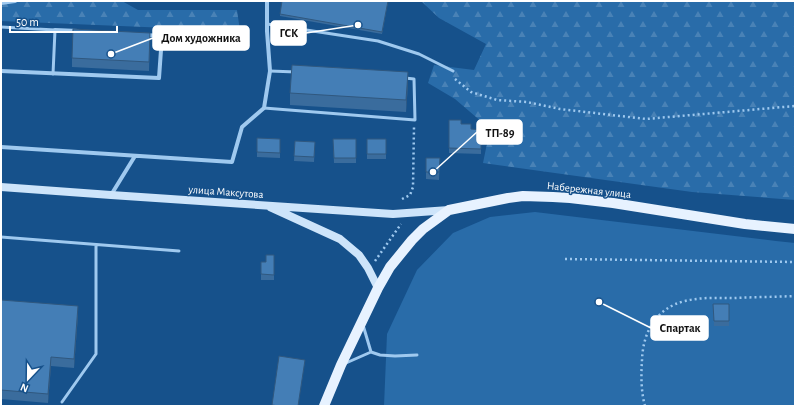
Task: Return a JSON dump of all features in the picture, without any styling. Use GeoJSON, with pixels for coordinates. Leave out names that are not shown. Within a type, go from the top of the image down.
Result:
{"type":"FeatureCollection","features":[{"type":"Feature","properties":{"kind":"main road","name":"улица Максутова"},"geometry":{"type":"LineString","coordinates":[[1,187],[111,196],[393,214],[449,210]]}},
{"type":"Feature","properties":{"kind":"main road","name":"Набережная улица"},"geometry":{"type":"LineString","coordinates":[[324,406],[341,365],[378,288],[390,267],[423,229],[449,210],[486,201],[523,196],[553,197],[614,204],[745,224],[795,229]]}},
{"type":"Feature","properties":{"kind":"main road"},"geometry":{"type":"LineString","coordinates":[[266,205],[340,239],[359,256],[368,268],[378,288]]}},
{"type":"Feature","properties":{"kind":"street"},"geometry":{"type":"LineString","coordinates":[[1,3],[15,1]]}},
{"type":"Feature","properties":{"kind":"street"},"geometry":{"type":"LineString","coordinates":[[1,147],[232,162],[242,127],[264,108],[270,71],[268,1]]}},
{"type":"Feature","properties":{"kind":"street"},"geometry":{"type":"LineString","coordinates":[[55,30],[85,32]]}},
{"type":"Feature","properties":{"kind":"street"},"geometry":{"type":"LineString","coordinates":[[1,71],[159,78],[162,36],[139,35]]}},
{"type":"Feature","properties":{"kind":"street"},"geometry":{"type":"LineString","coordinates":[[111,196],[135,156]]}},
{"type":"Feature","properties":{"kind":"lane"},"geometry":{"type":"LineString","coordinates":[[268,24],[378,41],[419,54],[453,71]]}},
{"type":"Feature","properties":{"kind":"lane"},"geometry":{"type":"LineString","coordinates":[[1,27],[55,30],[53,74]]}},
{"type":"Feature","properties":{"kind":"lane"},"geometry":{"type":"LineString","coordinates":[[270,71],[300,72]]}},
{"type":"Feature","properties":{"kind":"lane"},"geometry":{"type":"LineString","coordinates":[[264,108],[415,120],[414,79],[399,78]]}},
{"type":"Feature","properties":{"kind":"lane"},"geometry":{"type":"LineString","coordinates":[[1,237],[179,251]]}},
{"type":"Feature","properties":{"kind":"lane"},"geometry":{"type":"LineString","coordinates":[[62,402],[96,354],[96,245]]}},
{"type":"Feature","properties":{"kind":"lane"},"geometry":{"type":"LineString","coordinates":[[362,322],[371,352]]}},
{"type":"Feature","properties":{"kind":"lane"},"geometry":{"type":"LineString","coordinates":[[341,365],[371,352],[380,355],[395,356],[417,355]]}},
{"type":"Feature","properties":{"kind":"path"},"geometry":{"type":"LineString","coordinates":[[451,75],[470,92],[497,100],[527,102],[560,109],[646,119],[795,106]]}},
{"type":"Feature","properties":{"kind":"path"},"geometry":{"type":"LineString","coordinates":[[402,199],[410,195],[413,187],[415,120]]}},
{"type":"Feature","properties":{"kind":"path"},"geometry":{"type":"LineString","coordinates":[[373,263],[402,224]]}},
{"type":"Feature","properties":{"kind":"path"},"geometry":{"type":"LineString","coordinates":[[564,259],[795,262]]}},
{"type":"Feature","properties":{"kind":"path"},"geometry":{"type":"LineString","coordinates":[[645,406],[642,390],[642,348],[645,337],[651,326],[656,318],[663,312],[681,302],[692,299],[795,296]]}},
{"type":"Feature","properties":{"kind":"green space"},"geometry":{"type":"Polygon","coordinates":[[[1,1],[122,1],[138,10],[237,10],[240,31],[1,21],[1,1]]]}},
{"type":"Feature","properties":{"kind":"green space"},"geometry":{"type":"Polygon","coordinates":[[[421,1],[795,1],[795,200],[692,192],[483,163],[490,129],[455,99],[428,83],[434,65],[474,70],[486,44],[439,18],[421,1]]]}},
{"type":"Feature","properties":{"kind":"green space"},"geometry":{"type":"Polygon","coordinates":[[[535,212],[795,243],[795,406],[384,406],[387,334],[417,270],[453,233],[490,217],[535,212]]]}},
{"type":"Feature","properties":{"kind":"building"},"geometry":{"type":"Polygon","coordinates":[[[282,1],[388,1],[382,32],[280,14],[282,1]]]}},
{"type":"Feature","properties":{"kind":"building"},"geometry":{"type":"Polygon","coordinates":[[[73,29],[150,33],[149,62],[72,58],[73,29]]]}},
{"type":"Feature","properties":{"kind":"building"},"geometry":{"type":"Polygon","coordinates":[[[292,65],[408,72],[406,100],[290,93],[292,65]]]}},
{"type":"Feature","properties":{"kind":"building"},"geometry":{"type":"Polygon","coordinates":[[[449,120],[461,120],[461,124],[471,124],[471,129],[481,130],[481,149],[449,148],[449,120]]]}},
{"type":"Feature","properties":{"kind":"building"},"geometry":{"type":"Polygon","coordinates":[[[257,138],[280,139],[280,153],[257,152],[257,138]]]}},
{"type":"Feature","properties":{"kind":"building"},"geometry":{"type":"Polygon","coordinates":[[[333,139],[356,139],[356,158],[334,158],[333,139]]]}},
{"type":"Feature","properties":{"kind":"building"},"geometry":{"type":"Polygon","coordinates":[[[367,139],[386,139],[386,154],[367,154],[367,139]]]}},
{"type":"Feature","properties":{"kind":"building"},"geometry":{"type":"Polygon","coordinates":[[[295,141],[315,142],[314,157],[294,156],[295,141]]]}},
{"type":"Feature","properties":{"kind":"building"},"geometry":{"type":"Polygon","coordinates":[[[426,158],[440,158],[439,172],[426,172],[426,158]]]}},
{"type":"Feature","properties":{"kind":"building"},"geometry":{"type":"Polygon","coordinates":[[[266,255],[274,255],[274,275],[261,274],[261,262],[266,262],[266,255]]]}},
{"type":"Feature","properties":{"kind":"building"},"geometry":{"type":"Polygon","coordinates":[[[1,300],[78,306],[74,359],[51,357],[48,394],[1,390],[1,300]]]}},
{"type":"Feature","properties":{"kind":"building"},"geometry":{"type":"Polygon","coordinates":[[[713,304],[729,304],[729,321],[714,321],[713,304]]]}},
{"type":"Feature","properties":{"kind":"building"},"geometry":{"type":"Polygon","coordinates":[[[279,356],[305,360],[298,406],[272,405],[279,356]]]}},
{"type":"Feature","properties":{"kind":"place","name":"ГСК"},"geometry":{"type":"Point","coordinates":[358,25]}},
{"type":"Feature","properties":{"kind":"place","name":"Дом художника"},"geometry":{"type":"Point","coordinates":[111,54]}},
{"type":"Feature","properties":{"kind":"place","name":"ТП-89"},"geometry":{"type":"Point","coordinates":[433,172]}},
{"type":"Feature","properties":{"kind":"place","name":"Спартак"},"geometry":{"type":"Point","coordinates":[599,302]}}]}
